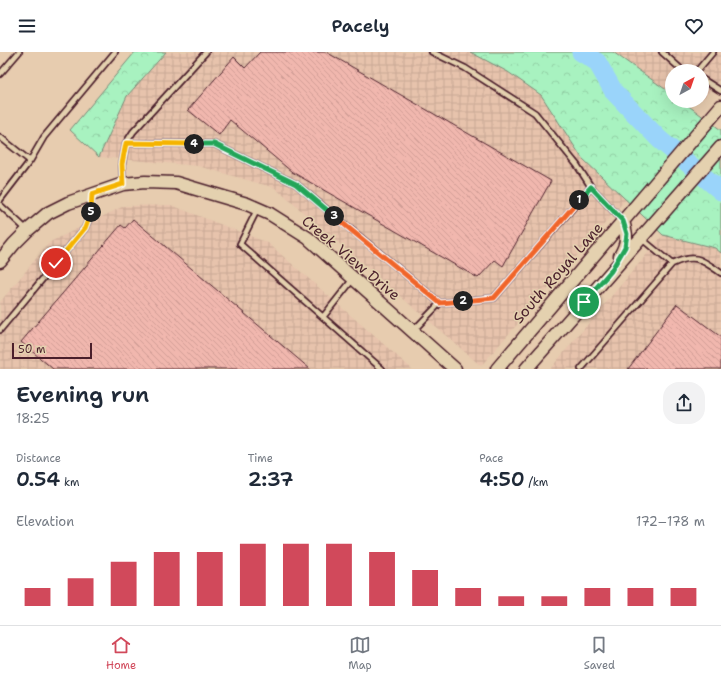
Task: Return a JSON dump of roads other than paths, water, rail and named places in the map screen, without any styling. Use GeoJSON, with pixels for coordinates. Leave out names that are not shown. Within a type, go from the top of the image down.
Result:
{"type":"FeatureCollection","features":[{"type":"Feature","properties":{"kind":"main road","name":"South Royal Lane"},"geometry":{"type":"LineString","coordinates":[[497,369],[720,108]]}},
{"type":"Feature","properties":{"kind":"main road"},"geometry":{"type":"LineString","coordinates":[[526,369],[721,147]]}},
{"type":"Feature","properties":{"kind":"main road","name":"Creek View Drive"},"geometry":{"type":"LineString","coordinates":[[0,261],[28,230],[48,213],[68,203],[123,184],[145,182],[176,183],[258,208],[308,238],[455,369]]}},
{"type":"Feature","properties":{"kind":"main road"},"geometry":{"type":"LineString","coordinates":[[611,271],[625,247],[627,234],[623,221]]}},
{"type":"Feature","properties":{"kind":"lane"},"geometry":{"type":"LineString","coordinates":[[0,74],[19,52]]}},
{"type":"Feature","properties":{"kind":"lane"},"geometry":{"type":"LineString","coordinates":[[0,200],[30,161],[44,137],[115,52]]}},
{"type":"Feature","properties":{"kind":"lane"},"geometry":{"type":"LineString","coordinates":[[123,184],[122,164],[126,143],[133,132],[206,52]]}},
{"type":"Feature","properties":{"kind":"lane"},"geometry":{"type":"LineString","coordinates":[[432,52],[465,68],[535,114],[577,165],[591,187],[623,221]]}},
{"type":"Feature","properties":{"kind":"lane"},"geometry":{"type":"LineString","coordinates":[[662,52],[675,64]]}},
{"type":"Feature","properties":{"kind":"lane"},"geometry":{"type":"LineString","coordinates":[[703,64],[713,52]]}},
{"type":"Feature","properties":{"kind":"lane"},"geometry":{"type":"LineString","coordinates":[[709,83],[721,91]]}},
{"type":"Feature","properties":{"kind":"lane"},"geometry":{"type":"LineString","coordinates":[[0,138],[30,161]]}},
{"type":"Feature","properties":{"kind":"lane"},"geometry":{"type":"LineString","coordinates":[[126,143],[214,144],[296,184],[440,303]]}},
{"type":"Feature","properties":{"kind":"lane"},"geometry":{"type":"LineString","coordinates":[[412,332],[440,303],[494,298],[591,187]]}},
{"type":"Feature","properties":{"kind":"lane"},"geometry":{"type":"LineString","coordinates":[[0,189],[5,194]]}},
{"type":"Feature","properties":{"kind":"lane"},"geometry":{"type":"LineString","coordinates":[[0,330],[85,228],[91,213],[92,194]]}},
{"type":"Feature","properties":{"kind":"lane"},"geometry":{"type":"LineString","coordinates":[[0,206],[28,230]]}},
{"type":"Feature","properties":{"kind":"lane"},"geometry":{"type":"LineString","coordinates":[[258,208],[240,244],[382,369]]}},
{"type":"Feature","properties":{"kind":"lane"},"geometry":{"type":"LineString","coordinates":[[641,238],[672,264]]}},
{"type":"Feature","properties":{"kind":"lane"},"geometry":{"type":"LineString","coordinates":[[581,369],[672,264],[685,258],[698,258],[721,273]]}},
{"type":"Feature","properties":{"kind":"lane"},"geometry":{"type":"LineString","coordinates":[[323,317],[353,279]]}},
{"type":"Feature","properties":{"kind":"waterway"},"geometry":{"type":"LineString","coordinates":[[581,52],[597,62],[614,92],[659,139],[721,191]]}}]}
